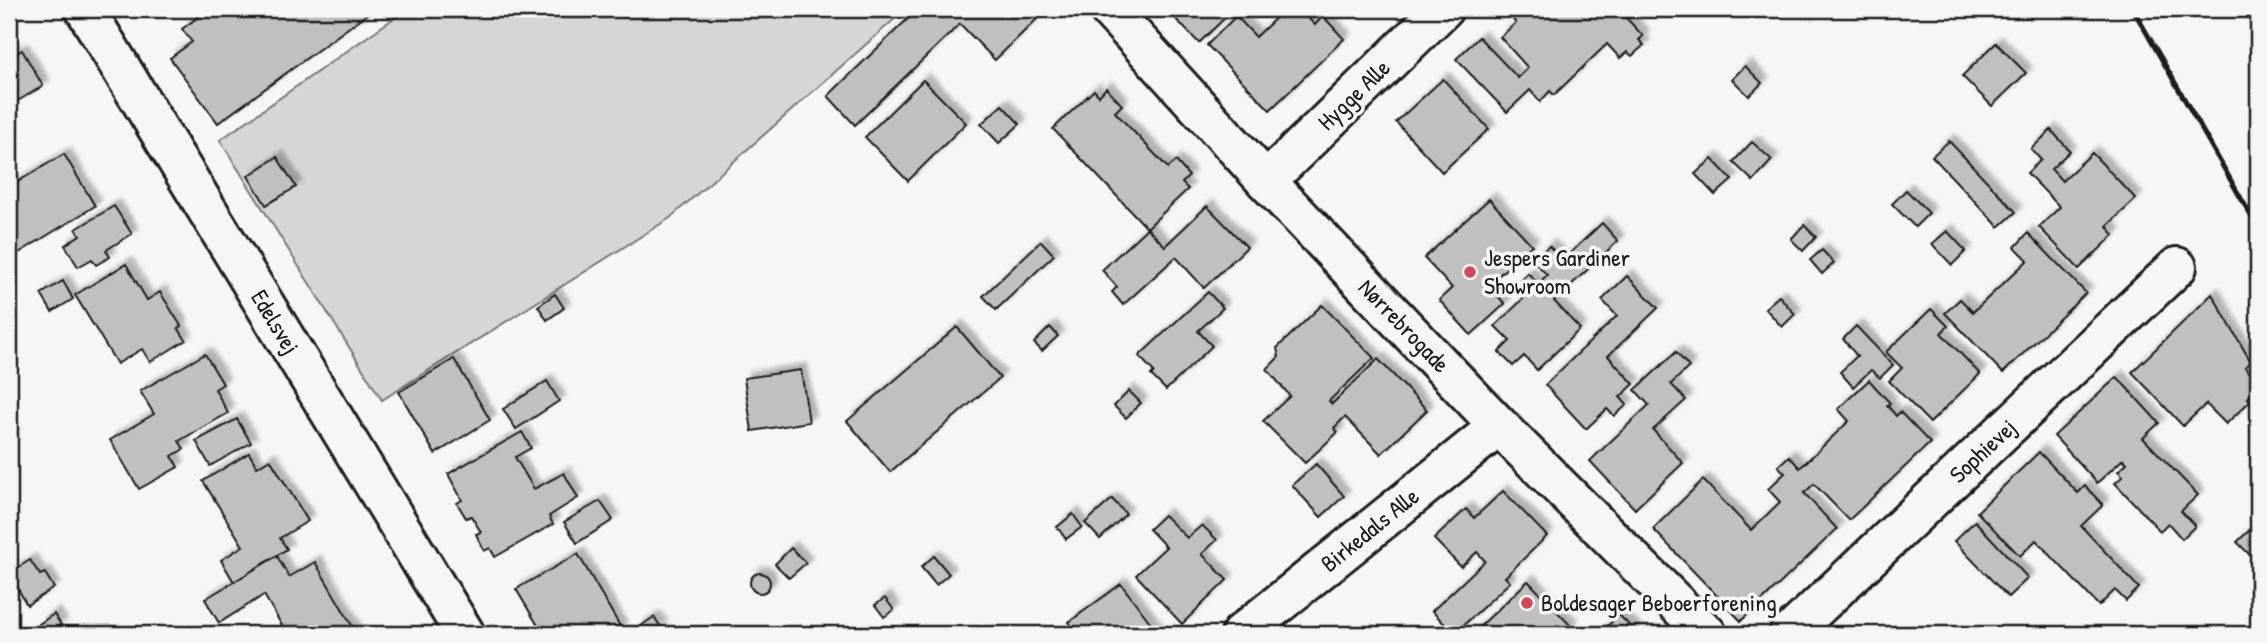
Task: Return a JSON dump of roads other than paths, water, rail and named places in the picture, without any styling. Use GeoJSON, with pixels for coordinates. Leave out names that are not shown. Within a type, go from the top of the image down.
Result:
{"type":"FeatureCollection","features":[{"type":"Feature","properties":{"kind":"street","name":"Edelsvej"},"geometry":{"type":"LineString","coordinates":[[85,9],[465,634]]}},
{"type":"Feature","properties":{"kind":"street","name":"Nørrebrogade"},"geometry":{"type":"LineString","coordinates":[[1109,9],[1266,181],[1499,426],[1707,634]]}},
{"type":"Feature","properties":{"kind":"street","name":"Hygge Alle"},"geometry":{"type":"LineString","coordinates":[[1266,181],[1443,9]]}},
{"type":"Feature","properties":{"kind":"street","name":"Sophievej"},"geometry":{"type":"LineString","coordinates":[[1789,634],[2177,267]]}},
{"type":"Feature","properties":{"kind":"street","name":"Birkedals Alle"},"geometry":{"type":"LineString","coordinates":[[1241,634],[1499,426]]}},
{"type":"Feature","properties":{"kind":"railway"},"geometry":{"type":"LineString","coordinates":[[2133,9],[2258,228]]}},
{"type":"Feature","properties":{"kind":"place","name":"Jespers Gardiner Showroom"},"geometry":{"type":"Point","coordinates":[1470,272]}},
{"type":"Feature","properties":{"kind":"place","name":"Boldesager Beboerforening"},"geometry":{"type":"Point","coordinates":[1527,603]}}]}
